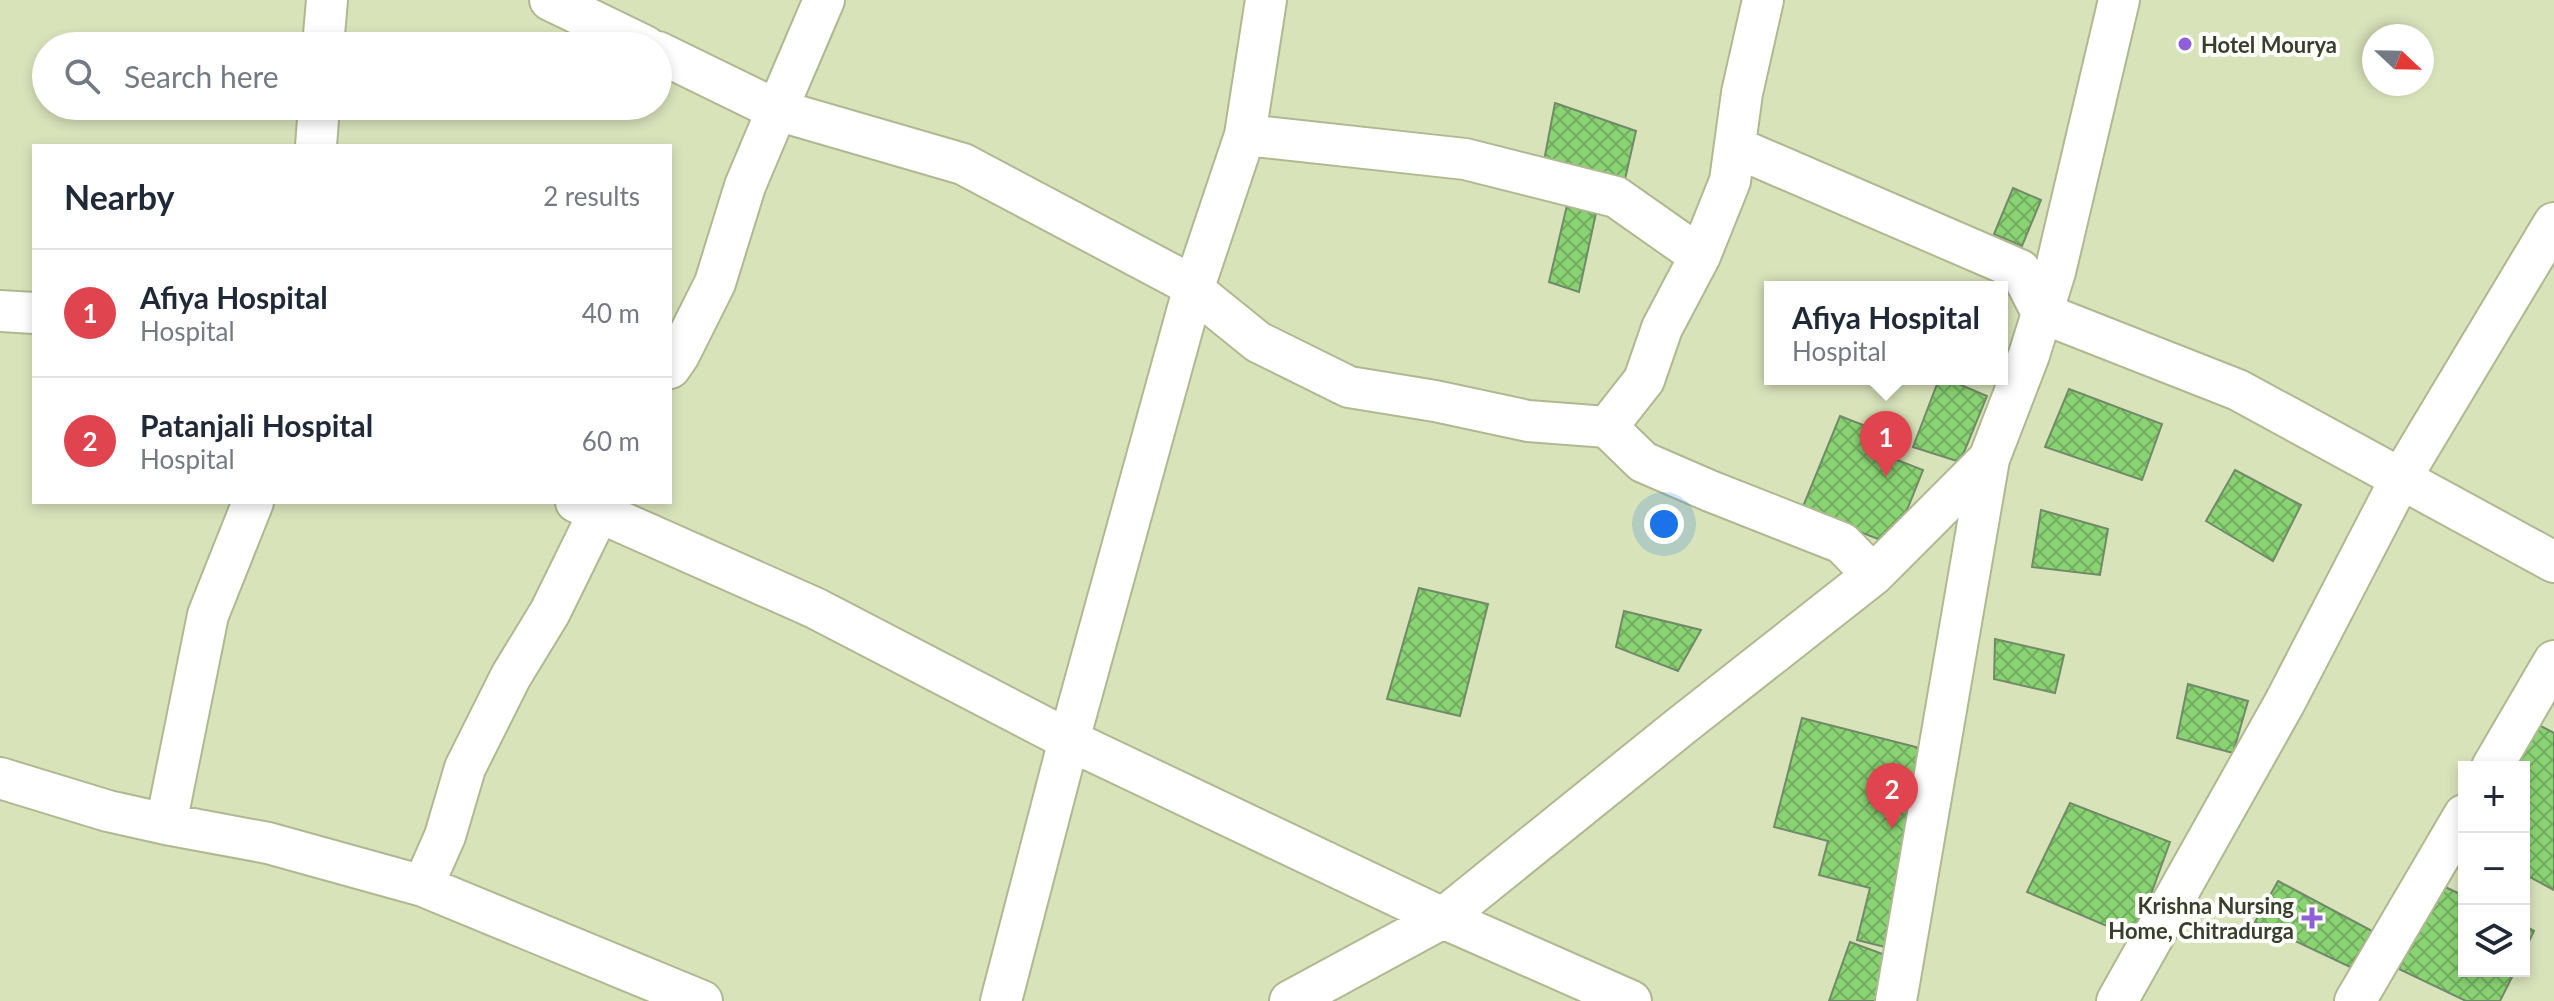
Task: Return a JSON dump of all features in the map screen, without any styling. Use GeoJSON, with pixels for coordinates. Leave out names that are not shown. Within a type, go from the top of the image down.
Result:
{"type":"FeatureCollection","features":[{"type":"Feature","properties":{"kind":"street"},"geometry":{"type":"LineString","coordinates":[[324,32],[327,0]]}},
{"type":"Feature","properties":{"kind":"street"},"geometry":{"type":"LineString","coordinates":[[550,0],[616,32]]}},
{"type":"Feature","properties":{"kind":"street"},"geometry":{"type":"LineString","coordinates":[[672,365],[715,283],[745,186],[824,0]]}},
{"type":"Feature","properties":{"kind":"street"},"geometry":{"type":"LineString","coordinates":[[1001,1001],[1193,290],[1245,135],[1266,0]]}},
{"type":"Feature","properties":{"kind":"street"},"geometry":{"type":"LineString","coordinates":[[1607,427],[1644,380],[1662,328],[1700,256],[1730,181],[1742,93],[1763,0]]}},
{"type":"Feature","properties":{"kind":"street"},"geometry":{"type":"LineString","coordinates":[[1896,1001],[1989,459],[2029,355],[2055,272],[2119,0]]}},
{"type":"Feature","properties":{"kind":"street"},"geometry":{"type":"LineString","coordinates":[[672,59],[777,110],[963,164],[1180,279],[1258,342],[1349,387],[1528,421],[1607,427],[1643,462],[1842,543],[1873,575]]}},
{"type":"Feature","properties":{"kind":"street"},"geometry":{"type":"LineString","coordinates":[[316,144],[318,120]]}},
{"type":"Feature","properties":{"kind":"street"},"geometry":{"type":"LineString","coordinates":[[1245,135],[1465,159],[1616,197],[1700,256]]}},
{"type":"Feature","properties":{"kind":"street"},"geometry":{"type":"LineString","coordinates":[[1735,147],[2020,270],[2042,313],[2238,390],[2554,562]]}},
{"type":"Feature","properties":{"kind":"street"},"geometry":{"type":"LineString","coordinates":[[2117,1001],[2285,702],[2401,478],[2554,223]]}},
{"type":"Feature","properties":{"kind":"street"},"geometry":{"type":"LineString","coordinates":[[0,311],[32,313]]}},
{"type":"Feature","properties":{"kind":"street"},"geometry":{"type":"LineString","coordinates":[[1290,1001],[1443,918],[1873,575],[1989,459]]}},
{"type":"Feature","properties":{"kind":"street"},"geometry":{"type":"LineString","coordinates":[[166,824],[208,615],[252,504]]}},
{"type":"Feature","properties":{"kind":"street"},"geometry":{"type":"LineString","coordinates":[[423,886],[445,836],[465,768],[511,676],[550,612],[593,506],[815,608],[1069,740],[1443,918],[1631,1001]]}},
{"type":"Feature","properties":{"kind":"street"},"geometry":{"type":"LineString","coordinates":[[2496,761],[2554,661]]}},
{"type":"Feature","properties":{"kind":"street"},"geometry":{"type":"LineString","coordinates":[[0,778],[108,811],[268,843],[423,886],[702,1001]]}},
{"type":"Feature","properties":{"kind":"street"},"geometry":{"type":"LineString","coordinates":[[2355,1001],[2458,825]]}},
{"type":"Feature","properties":{"kind":"building"},"geometry":{"type":"Polygon","coordinates":[[[1555,103],[1636,131],[1623,188],[1543,166],[1555,103]]]}},
{"type":"Feature","properties":{"kind":"building"},"geometry":{"type":"Polygon","coordinates":[[[1571,188],[1599,199],[1579,292],[1549,282],[1571,188]]]}},
{"type":"Feature","properties":{"kind":"building"},"geometry":{"type":"Polygon","coordinates":[[[2013,188],[2041,200],[2022,246],[1994,234],[2013,188]]]}},
{"type":"Feature","properties":{"kind":"building"},"geometry":{"type":"Polygon","coordinates":[[[1937,385],[1961,385],[1987,396],[1960,462],[1913,447],[1937,385]]]}},
{"type":"Feature","properties":{"kind":"building"},"geometry":{"type":"Polygon","coordinates":[[[2069,389],[2162,424],[2142,480],[2045,447],[2069,389]]]}},
{"type":"Feature","properties":{"kind":"building"},"geometry":{"type":"Polygon","coordinates":[[[1840,416],[1881,432],[1874,451],[1923,470],[1893,545],[1802,509],[1840,416]]]}},
{"type":"Feature","properties":{"kind":"building"},"geometry":{"type":"Polygon","coordinates":[[[2235,470],[2301,505],[2273,561],[2206,521],[2235,470]]]}},
{"type":"Feature","properties":{"kind":"building"},"geometry":{"type":"Polygon","coordinates":[[[2041,510],[2108,529],[2100,575],[2032,567],[2041,510]]]}},
{"type":"Feature","properties":{"kind":"building"},"geometry":{"type":"Polygon","coordinates":[[[1419,588],[1488,604],[1460,716],[1387,699],[1419,588]]]}},
{"type":"Feature","properties":{"kind":"building"},"geometry":{"type":"Polygon","coordinates":[[[1624,611],[1701,630],[1678,671],[1616,647],[1624,611]]]}},
{"type":"Feature","properties":{"kind":"building"},"geometry":{"type":"Polygon","coordinates":[[[1995,639],[2064,655],[2055,693],[1994,679],[1995,639]]]}},
{"type":"Feature","properties":{"kind":"building"},"geometry":{"type":"Polygon","coordinates":[[[2188,684],[2248,701],[2233,753],[2177,738],[2188,684]]]}},
{"type":"Feature","properties":{"kind":"building"},"geometry":{"type":"Polygon","coordinates":[[[1802,718],[1951,756],[1901,951],[1857,940],[1870,888],[1819,875],[1828,841],[1774,827],[1802,718]]]}},
{"type":"Feature","properties":{"kind":"building"},"geometry":{"type":"Polygon","coordinates":[[[2531,721],[2554,733],[2554,890],[2530,877],[2530,761],[2509,761],[2531,721]]]}},
{"type":"Feature","properties":{"kind":"building"},"geometry":{"type":"Polygon","coordinates":[[[2070,803],[2170,842],[2135,938],[2027,892],[2070,803]]]}},
{"type":"Feature","properties":{"kind":"building"},"geometry":{"type":"Polygon","coordinates":[[[2278,881],[2372,931],[2350,967],[2255,922],[2278,881]]]}},
{"type":"Feature","properties":{"kind":"building"},"geometry":{"type":"Polygon","coordinates":[[[2439,884],[2458,893],[2458,977],[2512,977],[2500,1001],[2466,1001],[2399,969],[2439,884]]]}},
{"type":"Feature","properties":{"kind":"building"},"geometry":{"type":"Polygon","coordinates":[[[1850,942],[1899,960],[1884,1001],[1829,1001],[1850,942]]]}},
{"type":"Feature","properties":{"kind":"place","name":"Hotel Mourya"},"geometry":{"type":"Point","coordinates":[2185,44]}},
{"type":"Feature","properties":{"kind":"place","name":"Afiya Hospital"},"geometry":{"type":"Point","coordinates":[1886,477]}},
{"type":"Feature","properties":{"kind":"place","name":"Patanjali Hospital"},"geometry":{"type":"Point","coordinates":[1892,829]}},
{"type":"Feature","properties":{"kind":"place","name":"Krishna Nursing Home, Chitradurga"},"geometry":{"type":"Point","coordinates":[2312,918]}}]}
